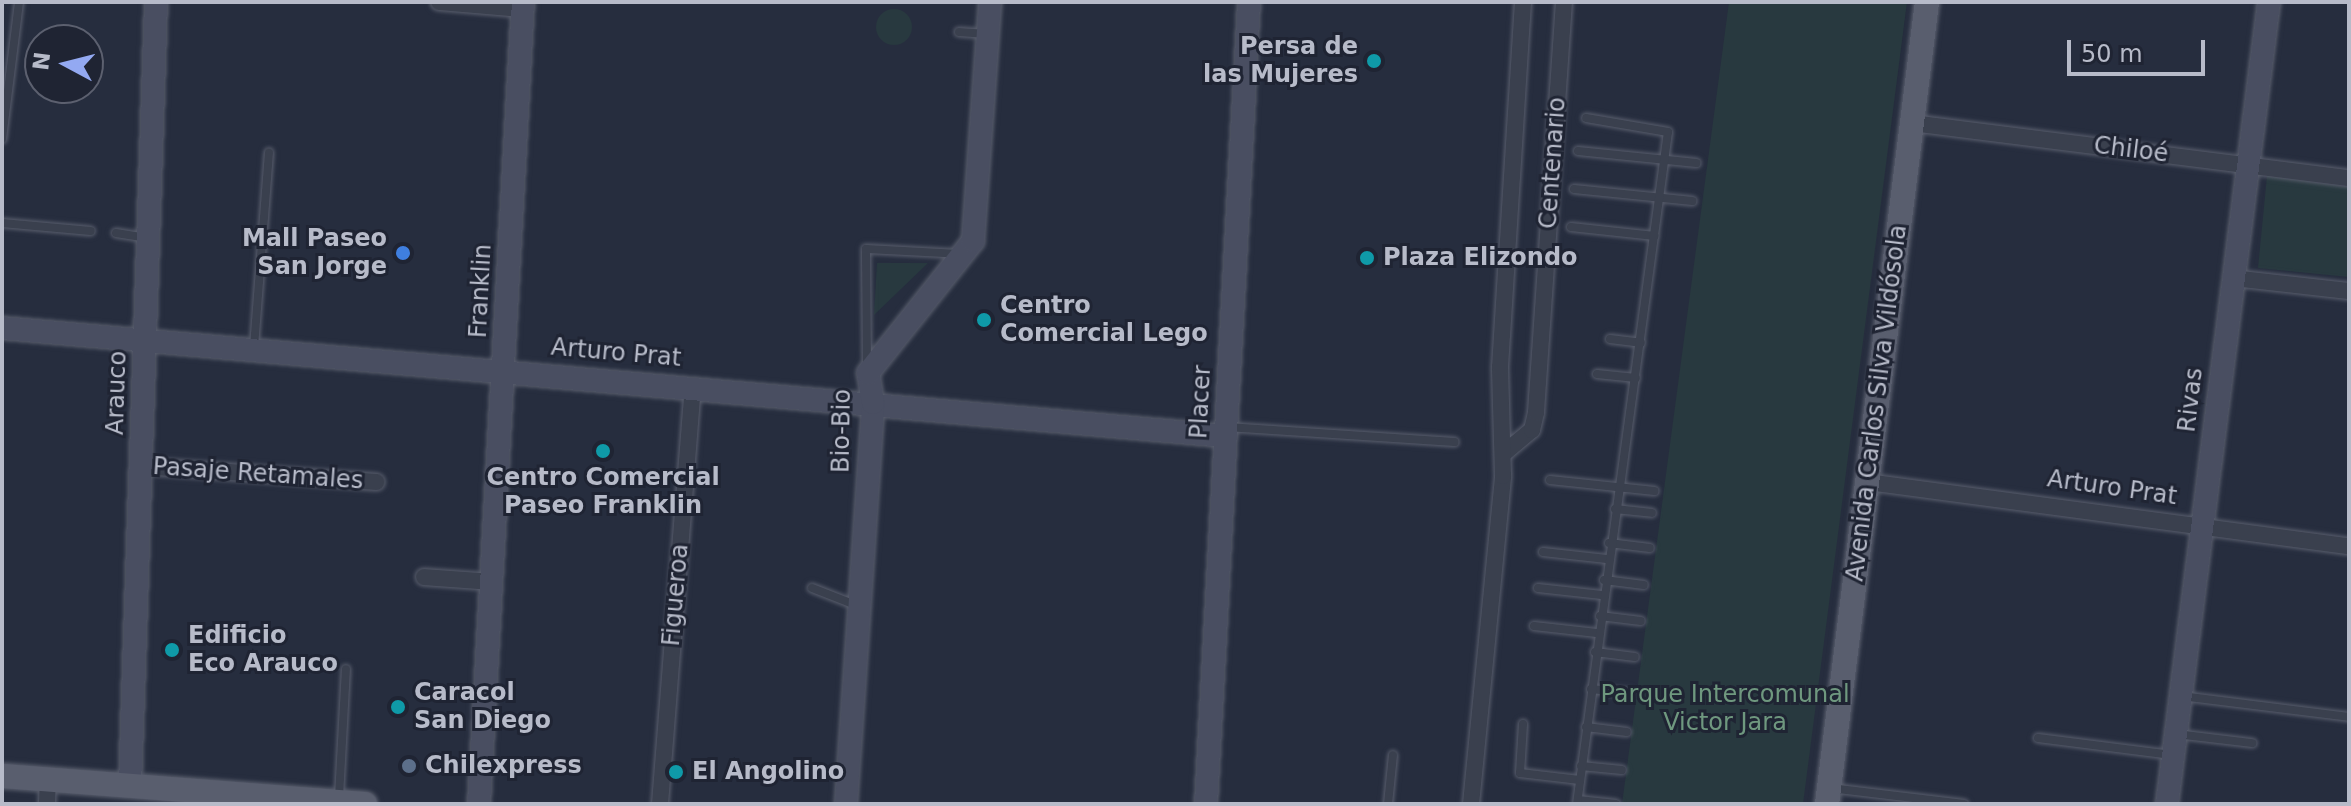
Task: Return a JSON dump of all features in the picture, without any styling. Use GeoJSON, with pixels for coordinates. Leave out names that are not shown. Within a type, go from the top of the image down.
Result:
{"type":"FeatureCollection","features":[{"type":"Feature","properties":{"kind":"main road","name":"Avenida Carlos Silva Vildósola"},"geometry":{"type":"LineString","coordinates":[[1828,796],[1927,2]]}},
{"type":"Feature","properties":{"kind":"main road"},"geometry":{"type":"LineString","coordinates":[[2,776],[48,792],[130,786],[365,804]]}},
{"type":"Feature","properties":{"kind":"street","name":"Arauco"},"geometry":{"type":"LineString","coordinates":[[130,786],[156,2]]}},
{"type":"Feature","properties":{"kind":"street"},"geometry":{"type":"LineString","coordinates":[[439,2],[523,6]]}},
{"type":"Feature","properties":{"kind":"street"},"geometry":{"type":"LineString","coordinates":[[968,254],[990,2]]}},
{"type":"Feature","properties":{"kind":"street","name":"Placer"},"geometry":{"type":"LineString","coordinates":[[1206,804],[1249,2]]}},
{"type":"Feature","properties":{"kind":"street","name":"Centenario"},"geometry":{"type":"LineString","coordinates":[[1471,804],[1503,454],[1500,367],[1523,2]]}},
{"type":"Feature","properties":{"kind":"street","name":"Centenario"},"geometry":{"type":"LineString","coordinates":[[1503,454],[1532,430],[1536,412],[1564,2]]}},
{"type":"Feature","properties":{"kind":"street","name":"Rivas"},"geometry":{"type":"LineString","coordinates":[[2167,804],[2269,2]]}},
{"type":"Feature","properties":{"kind":"street","name":"Franklin"},"geometry":{"type":"LineString","coordinates":[[479,804],[523,6]]}},
{"type":"Feature","properties":{"kind":"street","name":"Chiloé"},"geometry":{"type":"LineString","coordinates":[[1912,123],[2349,178]]}},
{"type":"Feature","properties":{"kind":"street","name":"Bio-Bio"},"geometry":{"type":"LineString","coordinates":[[846,804],[873,403],[868,373],[968,254]]}},
{"type":"Feature","properties":{"kind":"street"},"geometry":{"type":"LineString","coordinates":[[2233,278],[2349,291]]}},
{"type":"Feature","properties":{"kind":"street","name":"Arturo Prat"},"geometry":{"type":"LineString","coordinates":[[2,328],[1226,431]]}},
{"type":"Feature","properties":{"kind":"street","name":"Figueroa"},"geometry":{"type":"LineString","coordinates":[[660,804],[693,386]]}},
{"type":"Feature","properties":{"kind":"street","name":"Pasaje Retamales"},"geometry":{"type":"LineString","coordinates":[[141,466],[376,482]]}},
{"type":"Feature","properties":{"kind":"street","name":"Arturo Prat"},"geometry":{"type":"LineString","coordinates":[[1867,482],[2349,546]]}},
{"type":"Feature","properties":{"kind":"street"},"geometry":{"type":"LineString","coordinates":[[424,577],[492,582]]}},
{"type":"Feature","properties":{"kind":"lane"},"geometry":{"type":"LineString","coordinates":[[2,139],[19,2]]}},
{"type":"Feature","properties":{"kind":"lane"},"geometry":{"type":"LineString","coordinates":[[959,32],[988,34]]}},
{"type":"Feature","properties":{"kind":"lane"},"geometry":{"type":"LineString","coordinates":[[1586,118],[1666,130],[1641,343],[1609,543],[1577,802],[1616,804]]}},
{"type":"Feature","properties":{"kind":"lane"},"geometry":{"type":"LineString","coordinates":[[1578,151],[1696,163]]}},
{"type":"Feature","properties":{"kind":"lane"},"geometry":{"type":"LineString","coordinates":[[254,348],[269,153]]}},
{"type":"Feature","properties":{"kind":"lane"},"geometry":{"type":"LineString","coordinates":[[1574,189],[1692,201]]}},
{"type":"Feature","properties":{"kind":"lane"},"geometry":{"type":"LineString","coordinates":[[2,223],[91,231]]}},
{"type":"Feature","properties":{"kind":"lane"},"geometry":{"type":"LineString","coordinates":[[1571,227],[1655,236]]}},
{"type":"Feature","properties":{"kind":"lane"},"geometry":{"type":"LineString","coordinates":[[116,233],[148,238]]}},
{"type":"Feature","properties":{"kind":"lane"},"geometry":{"type":"LineString","coordinates":[[868,373],[862,350],[866,249],[968,254]]}},
{"type":"Feature","properties":{"kind":"lane"},"geometry":{"type":"LineString","coordinates":[[1610,339],[1641,343]]}},
{"type":"Feature","properties":{"kind":"lane"},"geometry":{"type":"LineString","coordinates":[[1597,374],[1636,378]]}},
{"type":"Feature","properties":{"kind":"lane"},"geometry":{"type":"LineString","coordinates":[[1226,431],[1455,442]]}},
{"type":"Feature","properties":{"kind":"lane"},"geometry":{"type":"LineString","coordinates":[[1550,480],[1654,491]]}},
{"type":"Feature","properties":{"kind":"lane"},"geometry":{"type":"LineString","coordinates":[[1615,509],[1652,513]]}},
{"type":"Feature","properties":{"kind":"lane"},"geometry":{"type":"LineString","coordinates":[[1609,543],[1650,548]]}},
{"type":"Feature","properties":{"kind":"lane"},"geometry":{"type":"LineString","coordinates":[[1543,552],[1607,559]]}},
{"type":"Feature","properties":{"kind":"lane"},"geometry":{"type":"LineString","coordinates":[[1604,580],[1644,585]]}},
{"type":"Feature","properties":{"kind":"lane"},"geometry":{"type":"LineString","coordinates":[[812,588],[859,606]]}},
{"type":"Feature","properties":{"kind":"lane"},"geometry":{"type":"LineString","coordinates":[[1538,588],[1602,595]]}},
{"type":"Feature","properties":{"kind":"lane"},"geometry":{"type":"LineString","coordinates":[[1600,616],[1641,621]]}},
{"type":"Feature","properties":{"kind":"lane"},"geometry":{"type":"LineString","coordinates":[[1534,626],[1597,633]]}},
{"type":"Feature","properties":{"kind":"lane"},"geometry":{"type":"LineString","coordinates":[[1595,652],[1635,657]]}},
{"type":"Feature","properties":{"kind":"lane"},"geometry":{"type":"LineString","coordinates":[[339,802],[346,669]]}},
{"type":"Feature","properties":{"kind":"lane"},"geometry":{"type":"LineString","coordinates":[[1591,689],[1630,693]]}},
{"type":"Feature","properties":{"kind":"lane"},"geometry":{"type":"LineString","coordinates":[[2180,696],[2349,717]]}},
{"type":"Feature","properties":{"kind":"lane"},"geometry":{"type":"LineString","coordinates":[[1523,724],[1520,773],[1580,780]]}},
{"type":"Feature","properties":{"kind":"lane"},"geometry":{"type":"LineString","coordinates":[[1586,727],[1627,732]]}},
{"type":"Feature","properties":{"kind":"lane"},"geometry":{"type":"LineString","coordinates":[[2038,738],[2174,745],[2252,743]]}},
{"type":"Feature","properties":{"kind":"lane"},"geometry":{"type":"LineString","coordinates":[[1388,804],[1393,755]]}},
{"type":"Feature","properties":{"kind":"lane"},"geometry":{"type":"LineString","coordinates":[[1581,766],[1622,770]]}},
{"type":"Feature","properties":{"kind":"lane"},"geometry":{"type":"LineString","coordinates":[[1828,796],[1964,804]]}},
{"type":"Feature","properties":{"kind":"green space","name":"Parque Intercomunal Victor Jara"},"geometry":{"type":"Polygon","coordinates":[[[1729,2],[1907,2],[1803,804],[1622,804],[1729,2]]]}},
{"type":"Feature","properties":{"kind":"green space"},"geometry":{"type":"Polygon","coordinates":[[[894,9],[907,14],[912,27],[907,40],[894,45],[881,40],[876,27],[881,14],[894,9]]]}},
{"type":"Feature","properties":{"kind":"green space"},"geometry":{"type":"Polygon","coordinates":[[[2267,176],[2349,187],[2349,277],[2258,268],[2267,176]]]}},
{"type":"Feature","properties":{"kind":"green space"},"geometry":{"type":"Polygon","coordinates":[[[877,263],[928,263],[874,315],[877,263]]]}},
{"type":"Feature","properties":{"kind":"place","name":"Persa de las Mujeres"},"geometry":{"type":"Point","coordinates":[1374,61]}},
{"type":"Feature","properties":{"kind":"place","name":"Mall Paseo San Jorge"},"geometry":{"type":"Point","coordinates":[403,253]}},
{"type":"Feature","properties":{"kind":"place","name":"Plaza Elizondo"},"geometry":{"type":"Point","coordinates":[1367,258]}},
{"type":"Feature","properties":{"kind":"place","name":"Centro Comercial Lego"},"geometry":{"type":"Point","coordinates":[984,320]}},
{"type":"Feature","properties":{"kind":"place","name":"Centro Comercial Paseo Franklin"},"geometry":{"type":"Point","coordinates":[603,451]}},
{"type":"Feature","properties":{"kind":"place","name":"Edificio Eco Arauco"},"geometry":{"type":"Point","coordinates":[172,650]}},
{"type":"Feature","properties":{"kind":"place","name":"Caracol San Diego"},"geometry":{"type":"Point","coordinates":[398,707]}},
{"type":"Feature","properties":{"kind":"place","name":"Chilexpress"},"geometry":{"type":"Point","coordinates":[409,766]}},
{"type":"Feature","properties":{"kind":"place","name":"El Angolino"},"geometry":{"type":"Point","coordinates":[676,772]}}]}
